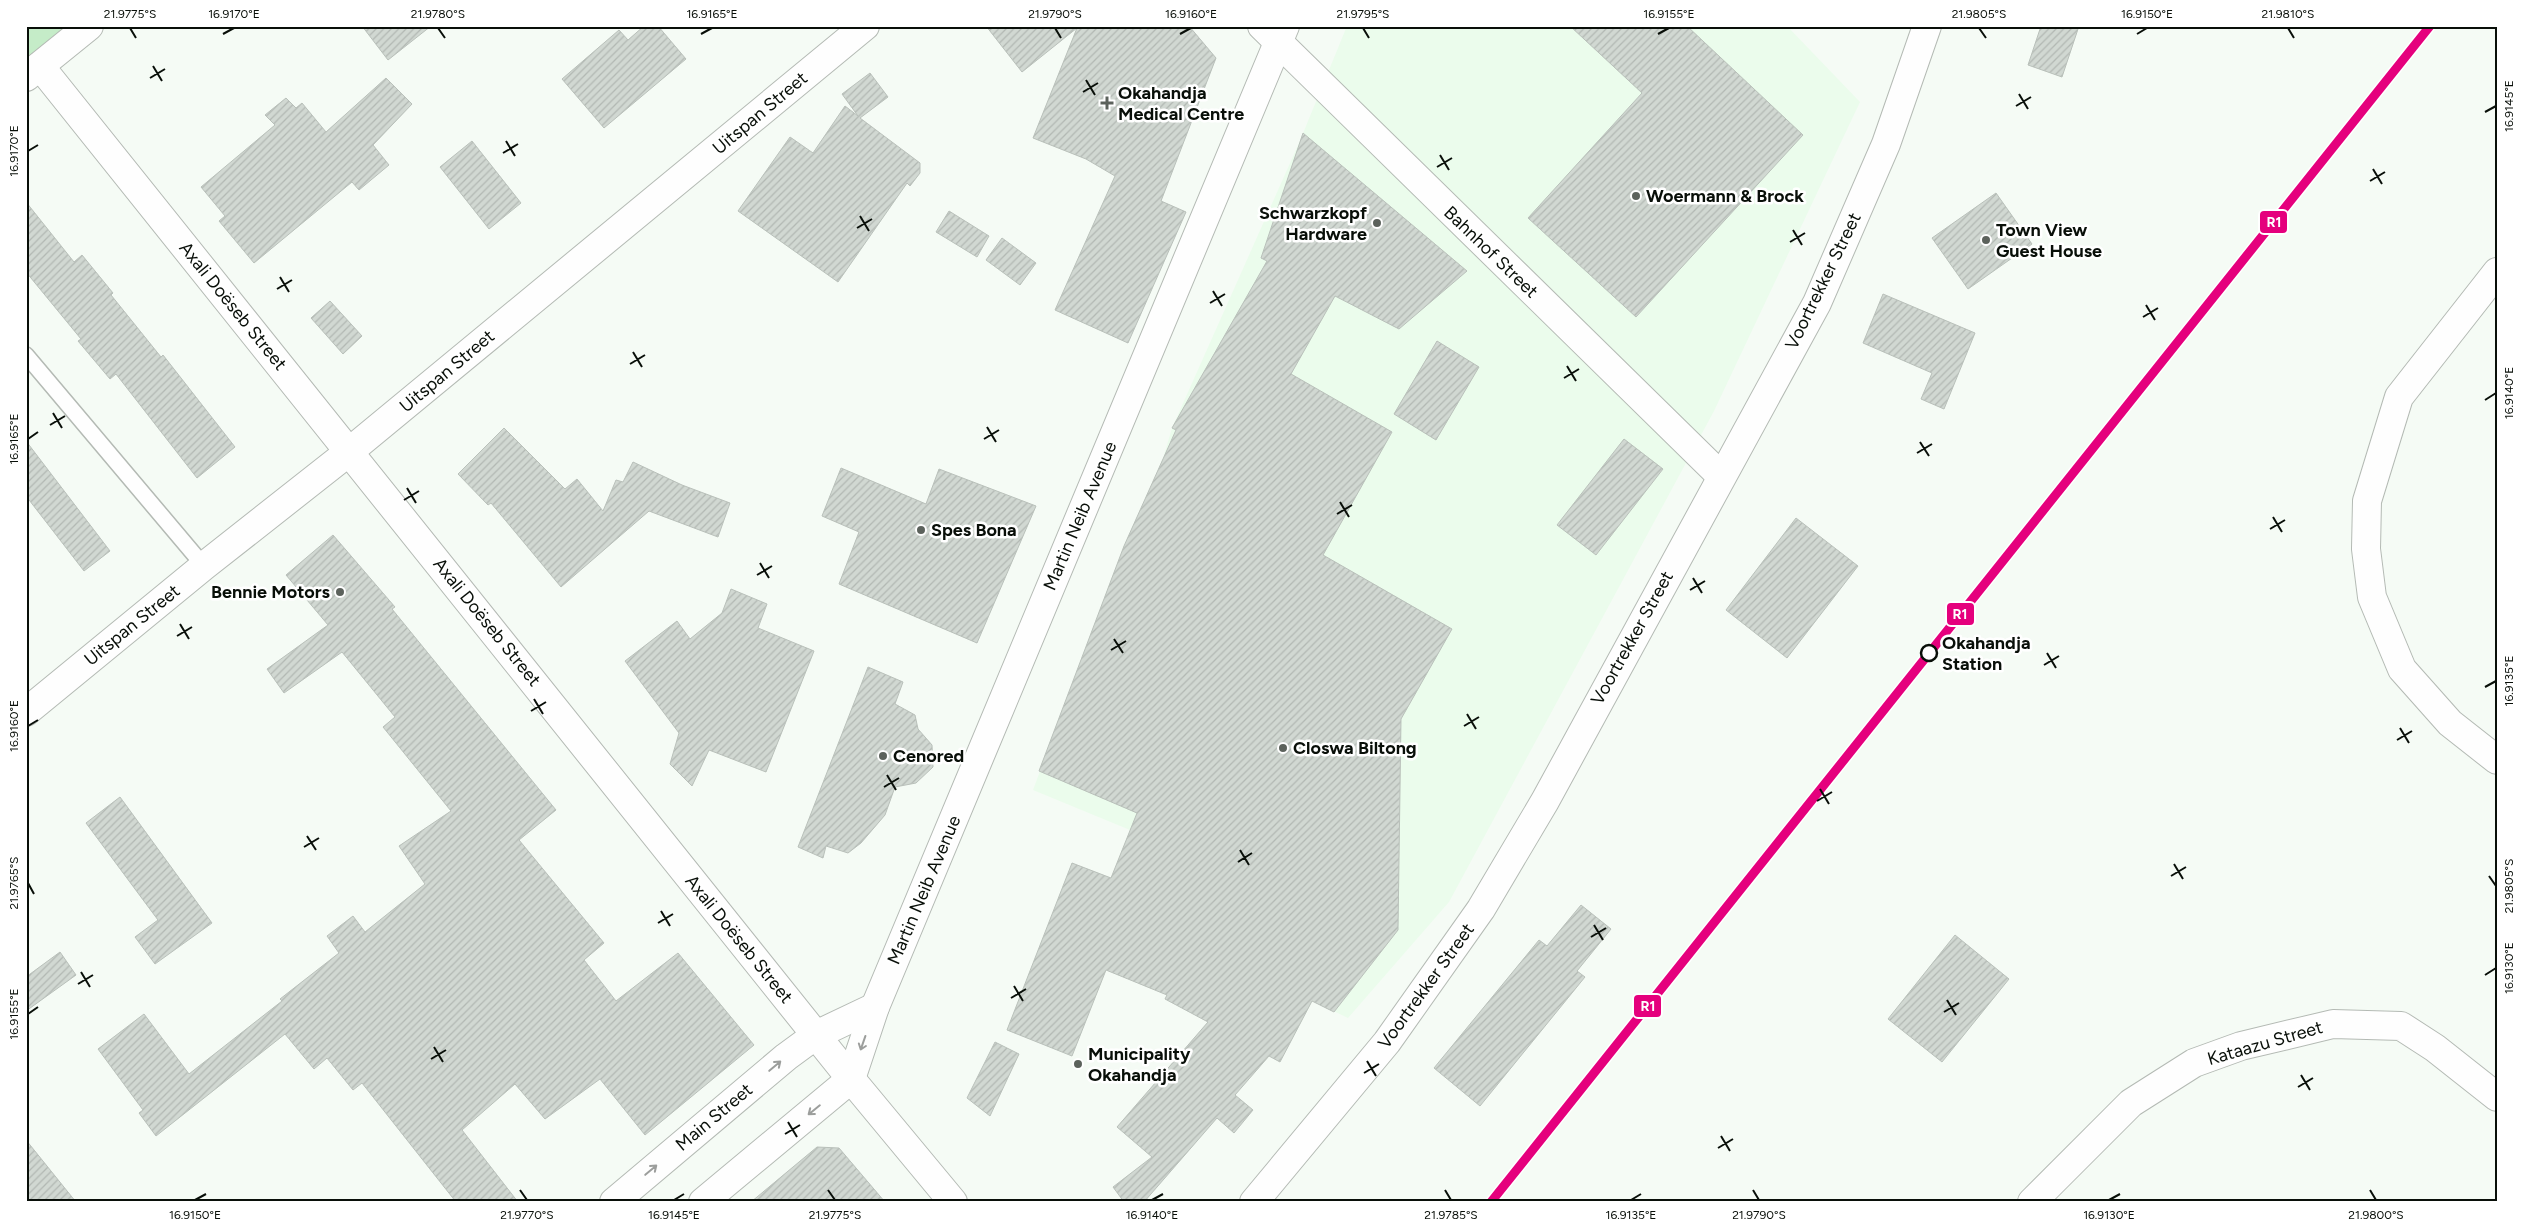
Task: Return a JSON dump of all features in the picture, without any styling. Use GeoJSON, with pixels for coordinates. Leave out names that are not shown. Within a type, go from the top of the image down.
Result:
{"type":"FeatureCollection","features":[{"type":"Feature","properties":{"kind":"street"},"geometry":{"type":"LineString","coordinates":[[33,71],[89,26]]}},
{"type":"Feature","properties":{"kind":"street","name":"Uitspan Street"},"geometry":{"type":"LineString","coordinates":[[26,712],[204,566],[350,451],[865,26]]}},
{"type":"Feature","properties":{"kind":"street","name":"Voortrekker Street"},"geometry":{"type":"LineString","coordinates":[[1254,1202],[1387,1042],[1481,909],[1545,800],[1721,476],[1818,303],[1886,144],[1927,26]]}},
{"type":"Feature","properties":{"kind":"street","name":"Bahnhof Street"},"geometry":{"type":"LineString","coordinates":[[1275,32],[1721,476]]}},
{"type":"Feature","properties":{"kind":"street","name":"Martin Neib Avenue"},"geometry":{"type":"LineString","coordinates":[[851,1078],[875,1007],[1275,32]]}},
{"type":"Feature","properties":{"kind":"street","name":"Axali Doëseb Street"},"geometry":{"type":"LineString","coordinates":[[33,71],[350,451],[816,1035],[953,1202]]}},
{"type":"Feature","properties":{"kind":"street"},"geometry":{"type":"LineString","coordinates":[[2497,272],[2399,397],[2367,501],[2366,548],[2372,597],[2402,669],[2450,723],[2497,760]]}},
{"type":"Feature","properties":{"kind":"street"},"geometry":{"type":"LineString","coordinates":[[816,1035],[875,1007]]}},
{"type":"Feature","properties":{"kind":"street","name":"Kataazu Street"},"geometry":{"type":"LineString","coordinates":[[2032,1202],[2131,1103],[2194,1063],[2241,1046],[2333,1024],[2400,1026],[2435,1048],[2497,1096]]}},
{"type":"Feature","properties":{"kind":"street","name":"Main Street"},"geometry":{"type":"LineString","coordinates":[[614,1202],[786,1057],[816,1035]]}},
{"type":"Feature","properties":{"kind":"street"},"geometry":{"type":"LineString","coordinates":[[703,1202],[851,1078]]}},
{"type":"Feature","properties":{"kind":"lane"},"geometry":{"type":"LineString","coordinates":[[26,355],[204,566]]}},
{"type":"Feature","properties":{"kind":"shaded area"},"geometry":{"type":"Polygon","coordinates":[[[1347,26],[1787,26],[1860,102],[1714,411],[1449,902],[1348,1018],[1137,917],[1155,872],[1120,856],[1130,830],[1033,790],[1124,546],[1162,462],[1172,428],[1299,143],[1347,26]]]}},
{"type":"Feature","properties":{"kind":"green space"},"geometry":{"type":"Polygon","coordinates":[[[26,26],[89,26],[26,77],[26,26]]]}},
{"type":"Feature","properties":{"kind":"building"},"geometry":{"type":"Polygon","coordinates":[[[362,26],[431,26],[388,60],[362,26]]]}},
{"type":"Feature","properties":{"kind":"building"},"geometry":{"type":"Polygon","coordinates":[[[644,26],[658,26],[686,59],[604,128],[562,79],[619,30],[628,40],[644,26]]]}},
{"type":"Feature","properties":{"kind":"building","name":"Okahandja Medical Centre"},"geometry":{"type":"Polygon","coordinates":[[[986,26],[1189,26],[1216,58],[1161,201],[1186,212],[1128,343],[1055,310],[1115,176],[1086,159],[1033,138],[1077,28],[1022,72],[986,26]]]}},
{"type":"Feature","properties":{"kind":"building"},"geometry":{"type":"Polygon","coordinates":[[[1570,26],[1687,26],[1803,135],[1636,317],[1528,218],[1642,93],[1570,26]]]}},
{"type":"Feature","properties":{"kind":"building"},"geometry":{"type":"Polygon","coordinates":[[[2041,26],[2079,26],[2062,77],[2028,65],[2041,26]]]}},
{"type":"Feature","properties":{"kind":"building"},"geometry":{"type":"Polygon","coordinates":[[[870,73],[888,97],[860,118],[920,163],[920,173],[910,186],[907,183],[838,282],[738,211],[790,137],[813,153],[845,106],[858,116],[842,94],[870,73]]]}},
{"type":"Feature","properties":{"kind":"building"},"geometry":{"type":"Polygon","coordinates":[[[386,78],[412,104],[373,145],[389,165],[359,190],[352,182],[254,263],[219,221],[225,216],[201,187],[275,125],[265,115],[286,98],[296,108],[302,103],[326,132],[386,78]]]}},
{"type":"Feature","properties":{"kind":"building"},"geometry":{"type":"Polygon","coordinates":[[[1303,133],[1467,271],[1399,329],[1335,296],[1291,374],[1392,432],[1323,555],[1452,629],[1401,719],[1398,930],[1334,1012],[1312,1001],[1280,1062],[1269,1056],[1235,1095],[1253,1110],[1234,1133],[1217,1118],[1144,1202],[1124,1202],[1113,1187],[1152,1157],[1117,1127],[1208,1022],[1165,999],[1167,995],[1106,970],[1072,1056],[1007,1030],[1072,863],[1111,878],[1137,813],[1039,771],[1124,546],[1176,430],[1172,428],[1267,261],[1261,258],[1303,133]]]}},
{"type":"Feature","properties":{"kind":"building"},"geometry":{"type":"Polygon","coordinates":[[[472,141],[521,203],[489,229],[440,167],[472,141]]]}},
{"type":"Feature","properties":{"kind":"building"},"geometry":{"type":"Polygon","coordinates":[[[1996,193],[2032,244],[1968,289],[1932,238],[1996,193]]]}},
{"type":"Feature","properties":{"kind":"building"},"geometry":{"type":"Polygon","coordinates":[[[26,202],[74,262],[82,255],[113,293],[111,295],[161,357],[163,355],[235,447],[197,478],[116,374],[110,379],[78,341],[81,339],[26,272],[26,202]]]}},
{"type":"Feature","properties":{"kind":"building"},"geometry":{"type":"Polygon","coordinates":[[[949,211],[989,236],[977,257],[936,232],[949,211]]]}},
{"type":"Feature","properties":{"kind":"building"},"geometry":{"type":"Polygon","coordinates":[[[1002,238],[1036,263],[1020,285],[986,260],[1002,238]]]}},
{"type":"Feature","properties":{"kind":"building"},"geometry":{"type":"Polygon","coordinates":[[[1883,294],[1975,333],[1944,409],[1921,399],[1932,373],[1863,343],[1883,294]]]}},
{"type":"Feature","properties":{"kind":"building"},"geometry":{"type":"Polygon","coordinates":[[[330,301],[362,336],[343,354],[311,318],[330,301]]]}},
{"type":"Feature","properties":{"kind":"building"},"geometry":{"type":"Polygon","coordinates":[[[1437,341],[1479,367],[1436,440],[1394,414],[1437,341]]]}},
{"type":"Feature","properties":{"kind":"building"},"geometry":{"type":"Polygon","coordinates":[[[504,428],[565,489],[577,479],[603,511],[616,480],[623,482],[633,462],[682,485],[730,503],[718,537],[649,511],[561,587],[491,503],[488,505],[458,474],[504,428]]]}},
{"type":"Feature","properties":{"kind":"building"},"geometry":{"type":"Polygon","coordinates":[[[1624,439],[1663,469],[1596,555],[1557,525],[1624,439]]]}},
{"type":"Feature","properties":{"kind":"building"},"geometry":{"type":"Polygon","coordinates":[[[26,441],[110,551],[84,571],[26,496],[26,441]]]}},
{"type":"Feature","properties":{"kind":"building"},"geometry":{"type":"Polygon","coordinates":[[[841,468],[926,504],[939,469],[1036,506],[977,643],[839,584],[859,532],[822,516],[841,468]]]}},
{"type":"Feature","properties":{"kind":"building"},"geometry":{"type":"Polygon","coordinates":[[[1796,518],[1858,566],[1787,658],[1726,610],[1796,518]]]}},
{"type":"Feature","properties":{"kind":"building"},"geometry":{"type":"Polygon","coordinates":[[[333,535],[395,607],[392,609],[556,810],[519,840],[604,943],[584,960],[616,1001],[678,953],[754,1045],[645,1135],[600,1079],[545,1119],[515,1084],[462,1130],[518,1202],[456,1202],[362,1083],[353,1090],[327,1058],[314,1069],[285,1034],[156,1136],[139,1113],[143,1110],[98,1049],[144,1014],[189,1074],[282,1001],[280,999],[339,953],[327,936],[353,916],[365,932],[425,884],[399,846],[451,811],[383,727],[395,717],[342,652],[284,693],[267,669],[328,625],[286,575],[333,535]]]}},
{"type":"Feature","properties":{"kind":"building"},"geometry":{"type":"Polygon","coordinates":[[[731,589],[767,604],[758,628],[814,651],[766,772],[709,750],[692,786],[670,764],[679,733],[625,661],[677,621],[690,639],[722,613],[731,589]]]}},
{"type":"Feature","properties":{"kind":"building","name":"Cenored"},"geometry":{"type":"Polygon","coordinates":[[[868,667],[903,682],[895,704],[915,715],[918,729],[932,745],[933,767],[916,783],[895,787],[885,815],[861,843],[848,853],[826,846],[823,858],[798,847],[868,667]]]}},
{"type":"Feature","properties":{"kind":"building"},"geometry":{"type":"Polygon","coordinates":[[[120,797],[212,923],[155,964],[135,937],[158,920],[86,823],[120,797]]]}},
{"type":"Feature","properties":{"kind":"building"},"geometry":{"type":"Polygon","coordinates":[[[1581,905],[1611,929],[1577,971],[1585,977],[1480,1106],[1434,1068],[1539,940],[1547,946],[1581,905]]]}},
{"type":"Feature","properties":{"kind":"building"},"geometry":{"type":"Polygon","coordinates":[[[1955,935],[2009,979],[1942,1062],[1888,1019],[1955,935]]]}},
{"type":"Feature","properties":{"kind":"building"},"geometry":{"type":"Polygon","coordinates":[[[60,952],[76,975],[26,1011],[26,977],[60,952]]]}},
{"type":"Feature","properties":{"kind":"building"},"geometry":{"type":"Polygon","coordinates":[[[995,1042],[1019,1054],[990,1116],[967,1098],[995,1042]]]}},
{"type":"Feature","properties":{"kind":"building"},"geometry":{"type":"Polygon","coordinates":[[[26,1140],[76,1202],[26,1202],[26,1140]]]}},
{"type":"Feature","properties":{"kind":"building"},"geometry":{"type":"Polygon","coordinates":[[[817,1147],[839,1148],[885,1202],[751,1202],[817,1147]]]}},
{"type":"Feature","properties":{"kind":"transit line","name":"R1"},"geometry":{"type":"LineString","coordinates":[[1491,1202],[2430,26]]}},
{"type":"Feature","properties":{"kind":"place","name":"Okahandja Medical Centre"},"geometry":{"type":"Point","coordinates":[1107,103]}},
{"type":"Feature","properties":{"kind":"place","name":"Woermann & Brock"},"geometry":{"type":"Point","coordinates":[1636,196]}},
{"type":"Feature","properties":{"kind":"place","name":"Schwarzkopf Hardware"},"geometry":{"type":"Point","coordinates":[1377,223]}},
{"type":"Feature","properties":{"kind":"place","name":"Town View Guest House"},"geometry":{"type":"Point","coordinates":[1986,240]}},
{"type":"Feature","properties":{"kind":"place","name":"Spes Bona"},"geometry":{"type":"Point","coordinates":[921,530]}},
{"type":"Feature","properties":{"kind":"place","name":"Bennie Motors"},"geometry":{"type":"Point","coordinates":[340,592]}},
{"type":"Feature","properties":{"kind":"place","name":"Okahandja Station"},"geometry":{"type":"Point","coordinates":[1929,653]}},
{"type":"Feature","properties":{"kind":"place","name":"Closwa Biltong"},"geometry":{"type":"Point","coordinates":[1283,748]}},
{"type":"Feature","properties":{"kind":"place","name":"Cenored"},"geometry":{"type":"Point","coordinates":[883,756]}},
{"type":"Feature","properties":{"kind":"place","name":"Municipality Okahandja"},"geometry":{"type":"Point","coordinates":[1078,1064]}}]}
